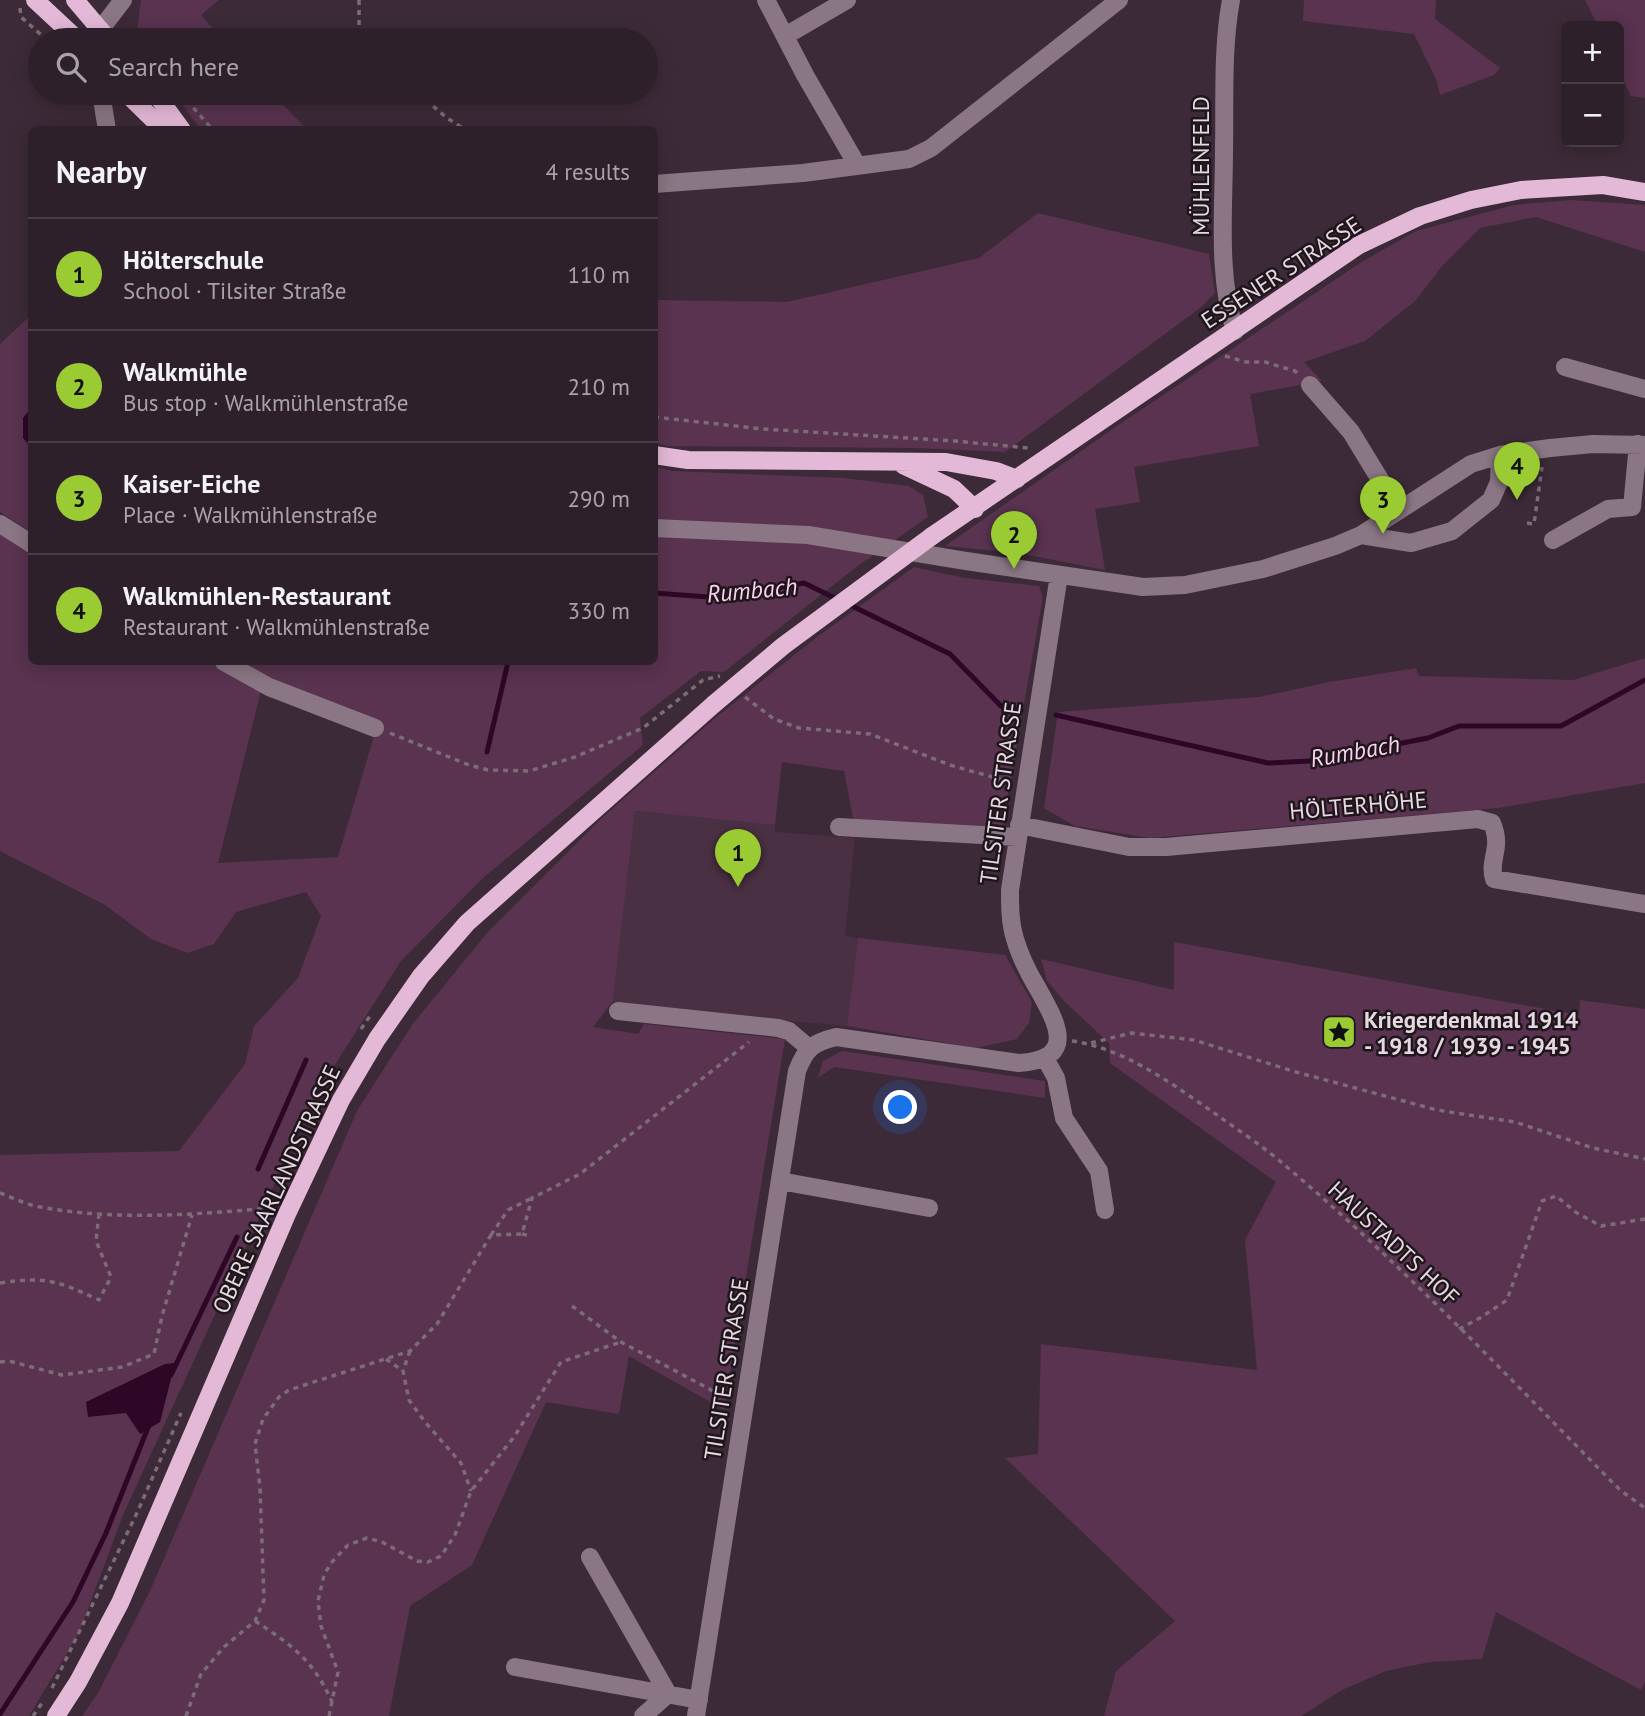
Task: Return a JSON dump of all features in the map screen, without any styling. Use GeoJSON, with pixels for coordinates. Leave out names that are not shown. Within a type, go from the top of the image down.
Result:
{"type":"FeatureCollection","features":[{"type":"Feature","properties":{"kind":"main road"},"geometry":{"type":"LineString","coordinates":[[35,0],[65,28]]}},
{"type":"Feature","properties":{"kind":"main road"},"geometry":{"type":"LineString","coordinates":[[75,0],[95,28]]}},
{"type":"Feature","properties":{"kind":"main road"},"geometry":{"type":"LineString","coordinates":[[138,105],[160,126]]}},
{"type":"Feature","properties":{"kind":"main road"},"geometry":{"type":"LineString","coordinates":[[164,105],[179,126]]}},
{"type":"Feature","properties":{"kind":"main road","name":"ESSENER STRASSE"},"geometry":{"type":"LineString","coordinates":[[932,536],[1359,245],[1420,216],[1471,200],[1521,190],[1603,186],[1645,192]]}},
{"type":"Feature","properties":{"kind":"main road"},"geometry":{"type":"LineString","coordinates":[[658,456],[688,460],[946,462],[996,471],[1017,479]]}},
{"type":"Feature","properties":{"kind":"main road"},"geometry":{"type":"LineString","coordinates":[[897,462],[954,489],[975,509]]}},
{"type":"Feature","properties":{"kind":"main road","name":"OBERE SAARLANDSTRASSE"},"geometry":{"type":"LineString","coordinates":[[56,1716],[78,1682],[120,1603],[287,1214],[341,1100],[377,1040],[421,976],[467,923],[713,704],[783,646],[932,536]]}},
{"type":"Feature","properties":{"kind":"street"},"geometry":{"type":"LineString","coordinates":[[107,28],[123,0]]}},
{"type":"Feature","properties":{"kind":"street"},"geometry":{"type":"LineString","coordinates":[[766,0],[857,165]]}},
{"type":"Feature","properties":{"kind":"street"},"geometry":{"type":"LineString","coordinates":[[785,36],[847,0]]}},
{"type":"Feature","properties":{"kind":"street"},"geometry":{"type":"LineString","coordinates":[[658,184],[803,173],[909,159],[931,148],[1119,0]]}},
{"type":"Feature","properties":{"kind":"street","name":"MÜHLENFELD"},"geometry":{"type":"LineString","coordinates":[[1230,5],[1225,68],[1223,257],[1229,311],[1235,331]]}},
{"type":"Feature","properties":{"kind":"street"},"geometry":{"type":"LineString","coordinates":[[103,105],[106,126]]}},
{"type":"Feature","properties":{"kind":"street"},"geometry":{"type":"LineString","coordinates":[[1564,367],[1645,389]]}},
{"type":"Feature","properties":{"kind":"street"},"geometry":{"type":"LineString","coordinates":[[1310,385],[1351,432],[1398,509]]}},
{"type":"Feature","properties":{"kind":"street"},"geometry":{"type":"LineString","coordinates":[[658,528],[808,535],[1143,587],[1185,585],[1263,569],[1335,547],[1361,535],[1471,464],[1547,448],[1593,444],[1642,445],[1632,507],[1608,509],[1553,540]]}},
{"type":"Feature","properties":{"kind":"street"},"geometry":{"type":"LineString","coordinates":[[1361,535],[1411,543],[1452,531],[1492,500],[1499,482],[1500,456]]}},
{"type":"Feature","properties":{"kind":"street"},"geometry":{"type":"LineString","coordinates":[[0,524],[28,542]]}},
{"type":"Feature","properties":{"kind":"street","name":"TILSITER STRASSE"},"geometry":{"type":"LineString","coordinates":[[1045,1058],[1054,1049],[1058,1030],[1053,1013],[1023,960],[1015,939],[1010,916],[1011,877],[1059,575]]}},
{"type":"Feature","properties":{"kind":"street"},"geometry":{"type":"LineString","coordinates":[[229,665],[269,687],[375,727]]}},
{"type":"Feature","properties":{"kind":"street","name":"HÖLTERHÖHE"},"geometry":{"type":"LineString","coordinates":[[1018,831],[1129,847],[1166,847],[1478,818],[1492,823],[1498,837],[1492,873],[1494,880],[1645,904]]}},
{"type":"Feature","properties":{"kind":"street"},"geometry":{"type":"LineString","coordinates":[[839,828],[1018,831]]}},
{"type":"Feature","properties":{"kind":"street"},"geometry":{"type":"LineString","coordinates":[[618,1011],[766,1026],[789,1031],[809,1048],[817,1041],[836,1037],[1019,1063],[1045,1058],[1056,1079],[1064,1118],[1099,1171],[1105,1210]]}},
{"type":"Feature","properties":{"kind":"street","name":"TILSITER STRASSE"},"geometry":{"type":"LineString","coordinates":[[515,1667],[668,1694],[697,1708],[797,1071],[809,1048]]}},
{"type":"Feature","properties":{"kind":"street"},"geometry":{"type":"LineString","coordinates":[[780,1181],[929,1208]]}},
{"type":"Feature","properties":{"kind":"street"},"geometry":{"type":"LineString","coordinates":[[590,1557],[668,1694],[643,1716]]}},
{"type":"Feature","properties":{"kind":"path"},"geometry":{"type":"LineString","coordinates":[[359,0],[359,28]]}},
{"type":"Feature","properties":{"kind":"path"},"geometry":{"type":"LineString","coordinates":[[21,17],[33,28]]}},
{"type":"Feature","properties":{"kind":"path"},"geometry":{"type":"LineString","coordinates":[[191,105],[209,126]]}},
{"type":"Feature","properties":{"kind":"path"},"geometry":{"type":"LineString","coordinates":[[432,105],[460,126]]}},
{"type":"Feature","properties":{"kind":"path"},"geometry":{"type":"LineString","coordinates":[[1213,346],[1227,357],[1246,362],[1265,362],[1295,371],[1310,385]]}},
{"type":"Feature","properties":{"kind":"path"},"geometry":{"type":"LineString","coordinates":[[658,417],[763,429],[1028,448]]}},
{"type":"Feature","properties":{"kind":"path"},"geometry":{"type":"LineString","coordinates":[[1527,523],[1534,524],[1547,448]]}},
{"type":"Feature","properties":{"kind":"path"},"geometry":{"type":"LineString","coordinates":[[186,1716],[201,1674],[211,1660],[256,1622],[264,1600],[260,1488],[255,1444],[262,1419],[279,1397],[289,1390],[410,1350],[437,1324],[508,1210],[580,1174],[596,1163],[766,1026]]}},
{"type":"Feature","properties":{"kind":"path","name":"HAUSTADTS HOF"},"geometry":{"type":"LineString","coordinates":[[1645,1159],[1594,1147],[1515,1122],[1437,1110],[1296,1072],[1194,1040],[1131,1033],[1089,1044],[1135,1063],[1185,1092],[1279,1160],[1379,1250],[1620,1490],[1645,1508]]}},
{"type":"Feature","properties":{"kind":"path"},"geometry":{"type":"LineString","coordinates":[[0,1193],[33,1206],[99,1214],[192,1215],[270,1208]]}},
{"type":"Feature","properties":{"kind":"path"},"geometry":{"type":"LineString","coordinates":[[1458,1329],[1507,1300],[1542,1201],[1556,1196],[1577,1213],[1601,1226],[1645,1219]]}},
{"type":"Feature","properties":{"kind":"path"},"geometry":{"type":"LineString","coordinates":[[522,1234],[532,1198]]}},
{"type":"Feature","properties":{"kind":"path"},"geometry":{"type":"LineString","coordinates":[[0,1283],[26,1279],[60,1282],[99,1300],[111,1278],[96,1241],[99,1214]]}},
{"type":"Feature","properties":{"kind":"path"},"geometry":{"type":"LineString","coordinates":[[0,1362],[9,1361],[62,1375],[122,1367],[154,1354],[162,1316],[192,1215]]}},
{"type":"Feature","properties":{"kind":"path"},"geometry":{"type":"LineString","coordinates":[[491,1235],[522,1234],[531,1237]]}},
{"type":"Feature","properties":{"kind":"path"},"geometry":{"type":"LineString","coordinates":[[572,1306],[621,1342],[715,1392],[746,1402]]}},
{"type":"Feature","properties":{"kind":"path"},"geometry":{"type":"LineString","coordinates":[[329,1716],[338,1672],[321,1626],[318,1601],[324,1575],[331,1563],[348,1545],[367,1538],[375,1539],[416,1561],[435,1560],[448,1548],[455,1535],[471,1491],[514,1437],[561,1362],[621,1342]]}},
{"type":"Feature","properties":{"kind":"path"},"geometry":{"type":"LineString","coordinates":[[410,1350],[403,1371],[410,1400],[425,1422],[461,1463],[471,1491]]}},
{"type":"Feature","properties":{"kind":"path"},"geometry":{"type":"LineString","coordinates":[[386,1359],[403,1371]]}},
{"type":"Feature","properties":{"kind":"path"},"geometry":{"type":"LineString","coordinates":[[256,1622],[306,1659],[315,1669],[332,1703]]}},
{"type":"Feature","properties":{"kind":"shaded area"},"geometry":{"type":"Polygon","coordinates":[[[141,0],[219,0],[201,15],[212,28],[138,28],[141,0]]]}},
{"type":"Feature","properties":{"kind":"shaded area"},"geometry":{"type":"Polygon","coordinates":[[[1304,0],[1436,0],[1435,19],[1500,68],[1494,75],[1440,95],[1436,79],[1414,34],[1303,21],[1304,0]]]}},
{"type":"Feature","properties":{"kind":"shaded area"},"geometry":{"type":"Polygon","coordinates":[[[1585,0],[1645,0],[1645,98],[1631,96],[1624,81],[1624,21],[1596,21],[1585,0]]]}},
{"type":"Feature","properties":{"kind":"shaded area"},"geometry":{"type":"Polygon","coordinates":[[[183,105],[283,105],[304,126],[198,126],[183,105]]]}},
{"type":"Feature","properties":{"kind":"shaded area"},"geometry":{"type":"Polygon","coordinates":[[[1571,200],[1645,205],[1645,252],[1536,217],[1480,228],[1443,265],[1415,301],[1365,341],[1304,362],[1322,381],[1250,394],[1259,446],[1134,467],[1140,502],[1095,509],[1105,570],[1018,553],[945,546],[1120,424],[1360,263],[1416,231],[1514,205],[1571,200]]]}},
{"type":"Feature","properties":{"kind":"shaded area"},"geometry":{"type":"Polygon","coordinates":[[[1038,213],[1209,254],[1215,293],[1200,308],[1005,452],[658,444],[658,300],[787,302],[979,258],[1038,213]]]}},
{"type":"Feature","properties":{"kind":"shaded area"},"geometry":{"type":"Polygon","coordinates":[[[28,318],[28,530],[0,512],[0,344],[28,318]]]}},
{"type":"Feature","properties":{"kind":"shaded area"},"geometry":{"type":"Polygon","coordinates":[[[28,412],[28,444],[23,438],[23,418],[28,412]]]}},
{"type":"Feature","properties":{"kind":"shaded area"},"geometry":{"type":"Polygon","coordinates":[[[658,468],[673,471],[844,478],[909,486],[923,495],[928,517],[855,568],[724,672],[701,671],[640,718],[643,745],[483,878],[401,961],[301,1118],[272,1190],[123,1515],[79,1633],[29,1716],[0,1716],[0,1155],[179,1151],[245,1064],[254,1026],[298,978],[321,916],[306,892],[236,912],[214,944],[187,953],[151,939],[105,905],[0,851],[0,530],[28,546],[28,665],[219,665],[261,691],[218,863],[338,857],[374,736],[381,722],[274,686],[239,665],[658,665],[658,468]]]}},
{"type":"Feature","properties":{"kind":"shaded area"},"geometry":{"type":"Polygon","coordinates":[[[914,567],[965,578],[1039,586],[1043,597],[1002,827],[854,823],[844,771],[782,762],[775,825],[635,811],[613,1001],[593,1027],[638,1034],[644,1024],[785,1039],[724,1410],[629,1356],[619,1414],[546,1402],[472,1565],[410,1606],[389,1716],[82,1716],[98,1693],[150,1591],[357,1111],[412,1025],[487,933],[602,818],[714,719],[817,637],[914,567]]]}},
{"type":"Feature","properties":{"kind":"shaded area"},"geometry":{"type":"Polygon","coordinates":[[[1645,658],[1645,783],[1498,808],[1150,838],[1075,826],[1044,808],[1058,712],[1259,697],[1416,668],[1419,676],[1573,680],[1645,658]]]}},
{"type":"Feature","properties":{"kind":"shaded area"},"geometry":{"type":"Polygon","coordinates":[[[635,811],[775,825],[775,832],[855,838],[845,936],[858,938],[847,1026],[641,1007],[613,1001],[635,811]]]}},
{"type":"Feature","properties":{"kind":"shaded area"},"geometry":{"type":"Polygon","coordinates":[[[858,938],[1005,955],[1032,1002],[1029,1023],[1017,1039],[976,1048],[847,1026],[858,938]]]}},
{"type":"Feature","properties":{"kind":"shaded area"},"geometry":{"type":"Polygon","coordinates":[[[1174,942],[1579,1015],[1580,1000],[1645,1009],[1645,1682],[1641,1690],[1496,1612],[1482,1659],[1430,1662],[1386,1671],[1342,1690],[1301,1716],[1104,1716],[1116,1671],[1175,1621],[1005,1458],[1038,1454],[1041,1344],[1257,1370],[1245,1240],[1276,1182],[1110,1063],[1109,1043],[1064,1001],[1047,981],[1041,959],[1174,990],[1174,942]]]}},
{"type":"Feature","properties":{"kind":"shaded area"},"geometry":{"type":"Polygon","coordinates":[[[842,1051],[1045,1081],[1045,1098],[834,1067],[818,1078],[823,1061],[842,1051]]]}},
{"type":"Feature","properties":{"kind":"shaded area"},"geometry":{"type":"Polygon","coordinates":[[[175,1363],[160,1422],[140,1434],[126,1413],[88,1417],[86,1402],[165,1364],[175,1363]]]}},
{"type":"Feature","properties":{"kind":"waterway","name":"Rumbach"},"geometry":{"type":"LineString","coordinates":[[658,593],[722,598],[804,583],[839,600]]}},
{"type":"Feature","properties":{"kind":"waterway","name":"Rumbach"},"geometry":{"type":"LineString","coordinates":[[848,604],[950,654],[1001,706],[1021,710]]}},
{"type":"Feature","properties":{"kind":"waterway"},"geometry":{"type":"LineString","coordinates":[[487,752],[507,665]]}},
{"type":"Feature","properties":{"kind":"waterway","name":"Rumbach"},"geometry":{"type":"LineString","coordinates":[[1056,715],[1268,763],[1309,761],[1428,738],[1459,726],[1561,726],[1645,680]]}},
{"type":"Feature","properties":{"kind":"waterway"},"geometry":{"type":"LineString","coordinates":[[258,1169],[306,1060]]}},
{"type":"Feature","properties":{"kind":"waterway"},"geometry":{"type":"LineString","coordinates":[[171,1375],[237,1237]]}},
{"type":"Feature","properties":{"kind":"waterway"},"geometry":{"type":"LineString","coordinates":[[0,1714],[73,1602],[106,1533],[149,1425]]}},
{"type":"Feature","properties":{"kind":"place","name":"Walkmühlen-Restaurant"},"geometry":{"type":"Point","coordinates":[1517,500]}},
{"type":"Feature","properties":{"kind":"place","name":"Kaiser-Eiche"},"geometry":{"type":"Point","coordinates":[1383,534]}},
{"type":"Feature","properties":{"kind":"place","name":"Walkmühle"},"geometry":{"type":"Point","coordinates":[1014,569]}},
{"type":"Feature","properties":{"kind":"place","name":"Hölterschule"},"geometry":{"type":"Point","coordinates":[738,887]}},
{"type":"Feature","properties":{"kind":"place","name":"Kriegerdenkmal 1914 - 1918 / 1939 - 1945"},"geometry":{"type":"Point","coordinates":[1339,1032]}}]}
